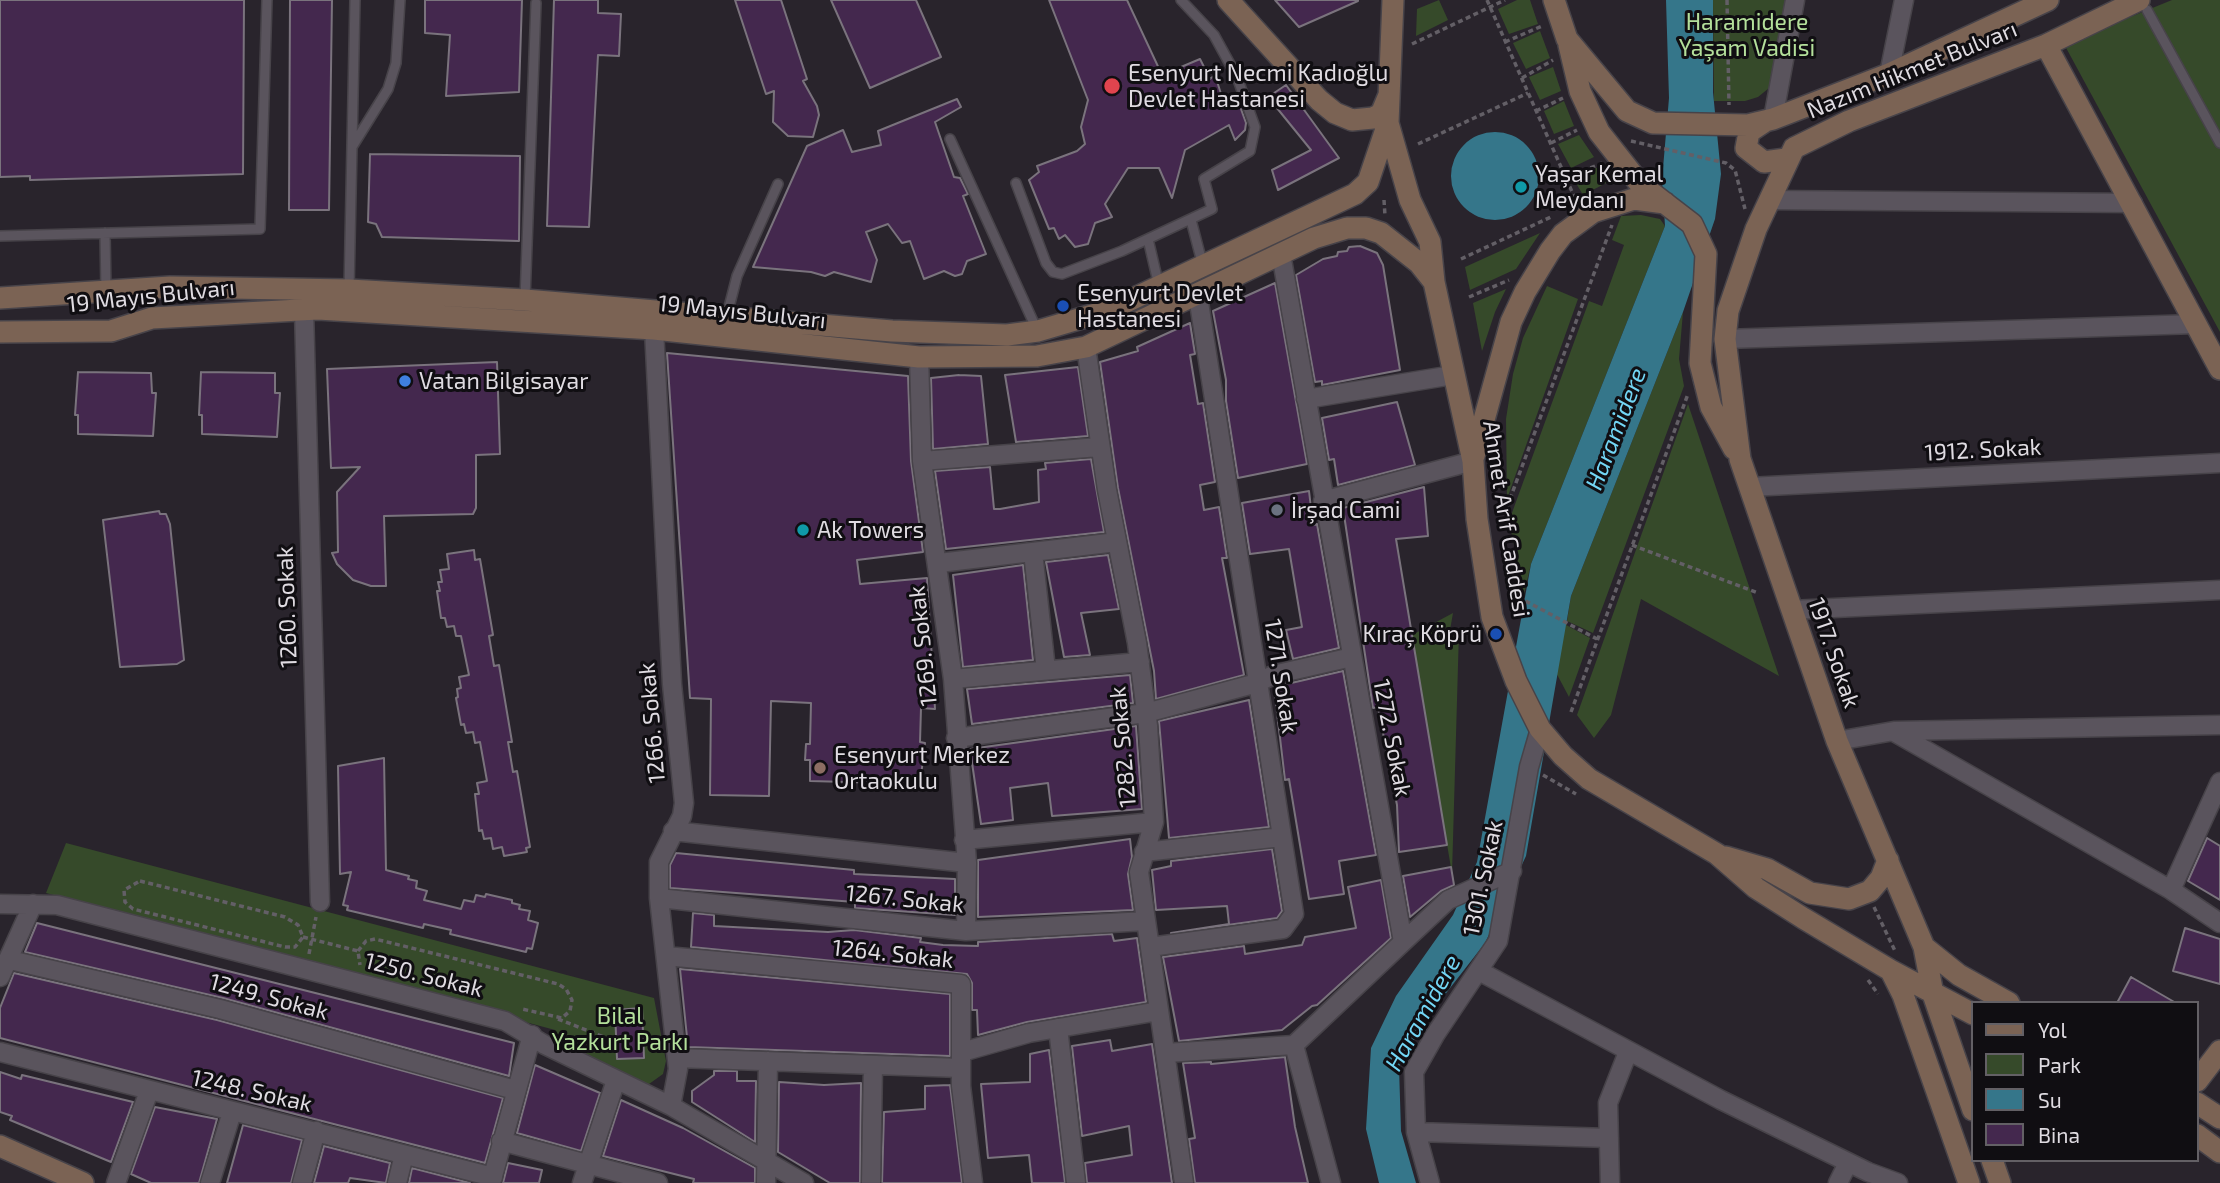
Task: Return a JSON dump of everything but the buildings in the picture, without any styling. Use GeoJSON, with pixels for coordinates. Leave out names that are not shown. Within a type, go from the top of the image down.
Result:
{"type":"FeatureCollection","features":[{"type":"Feature","properties":{"kind":"main road"},"geometry":{"type":"LineString","coordinates":[[1228,0],[1319,100],[1335,113],[1352,120],[1373,118],[1386,106],[1389,93]]}},
{"type":"Feature","properties":{"kind":"main road","name":"Ahmet Arif Caddesi"},"geometry":{"type":"LineString","coordinates":[[1392,0],[1388,123],[1410,200],[1430,242],[1434,282],[1473,461],[1477,519],[1492,617],[1516,681],[1540,729],[1563,756],[1589,779],[1717,854],[1756,888],[1895,963],[1933,993],[1972,1013]]}},
{"type":"Feature","properties":{"kind":"main road","name":"Nazım Hikmet Bulvarı"},"geometry":{"type":"LineString","coordinates":[[1554,0],[1567,39],[1609,93],[1627,111],[1653,123],[1730,124],[1768,121],[1889,74],[2048,0]]}},
{"type":"Feature","properties":{"kind":"main road","name":"Nazım Hikmet Bulvarı"},"geometry":{"type":"LineString","coordinates":[[1786,159],[1794,148],[1849,121],[2143,5]]}},
{"type":"Feature","properties":{"kind":"main road","name":"1917. Sokak"},"geometry":{"type":"LineString","coordinates":[[1567,39],[1580,91],[1599,132],[1640,184],[1692,224],[1700,238],[1706,254],[1707,272],[1700,363],[1711,407],[1740,459]]}},
{"type":"Feature","properties":{"kind":"main road"},"geometry":{"type":"LineString","coordinates":[[2046,45],[2220,369]]}},
{"type":"Feature","properties":{"kind":"main road"},"geometry":{"type":"LineString","coordinates":[[1768,121],[1749,132],[1746,148],[1764,162],[1786,159]]}},
{"type":"Feature","properties":{"kind":"main road","name":"19 Mayıs Bulvarı"},"geometry":{"type":"LineString","coordinates":[[0,298],[170,287],[349,290],[525,300],[892,331],[1007,335],[1038,331],[1088,318],[1203,268],[1363,188],[1388,123]]}},
{"type":"Feature","properties":{"kind":"main road","name":"1917. Sokak"},"geometry":{"type":"LineString","coordinates":[[1786,159],[1761,206],[1728,311],[1725,339],[1740,459],[1837,741],[1924,947],[1933,993],[1971,1103]]}},
{"type":"Feature","properties":{"kind":"main road"},"geometry":{"type":"LineString","coordinates":[[1473,461],[1511,322],[1525,292],[1550,251],[1580,220],[1603,208],[1634,200],[1668,204]]}},
{"type":"Feature","properties":{"kind":"main road","name":"19 Mayıs Bulvarı"},"geometry":{"type":"LineString","coordinates":[[0,332],[111,331],[152,318],[304,310],[654,329],[919,357],[1037,356],[1086,347],[1332,232],[1366,228],[1381,233],[1401,247],[1434,282]]}},
{"type":"Feature","properties":{"kind":"main road"},"geometry":{"type":"LineString","coordinates":[[1717,854],[1767,869],[1810,893],[1841,899],[1870,891],[1881,878],[1888,860]]}},
{"type":"Feature","properties":{"kind":"main road"},"geometry":{"type":"LineString","coordinates":[[1924,947],[1959,975],[2005,1001]]}},
{"type":"Feature","properties":{"kind":"main road"},"geometry":{"type":"LineString","coordinates":[[1895,963],[1969,1183]]}},
{"type":"Feature","properties":{"kind":"main road"},"geometry":{"type":"LineString","coordinates":[[2199,1079],[2220,1051]]}},
{"type":"Feature","properties":{"kind":"main road"},"geometry":{"type":"LineString","coordinates":[[1971,1103],[1972,1081]]}},
{"type":"Feature","properties":{"kind":"main road"},"geometry":{"type":"LineString","coordinates":[[2199,1104],[2220,1118]]}},
{"type":"Feature","properties":{"kind":"main road"},"geometry":{"type":"LineString","coordinates":[[2199,1136],[2220,1152]]}},
{"type":"Feature","properties":{"kind":"main road"},"geometry":{"type":"LineString","coordinates":[[0,1146],[83,1183]]}},
{"type":"Feature","properties":{"kind":"main road"},"geometry":{"type":"LineString","coordinates":[[1993,1162],[2000,1183]]}},
{"type":"Feature","properties":{"kind":"street"},"geometry":{"type":"LineString","coordinates":[[1768,121],[1795,0]]}},
{"type":"Feature","properties":{"kind":"street"},"geometry":{"type":"LineString","coordinates":[[1889,74],[1904,0]]}},
{"type":"Feature","properties":{"kind":"street"},"geometry":{"type":"LineString","coordinates":[[1761,206],[2133,203]]}},
{"type":"Feature","properties":{"kind":"street","name":"1272. Sokak"},"geometry":{"type":"LineString","coordinates":[[1281,254],[1403,942]]}},
{"type":"Feature","properties":{"kind":"street","name":"1271. Sokak"},"geometry":{"type":"LineString","coordinates":[[1150,947],[1283,929],[1294,914],[1198,296]]}},
{"type":"Feature","properties":{"kind":"street","name":"1260. Sokak"},"geometry":{"type":"LineString","coordinates":[[304,310],[320,902]]}},
{"type":"Feature","properties":{"kind":"street"},"geometry":{"type":"LineString","coordinates":[[1725,339],[2196,324]]}},
{"type":"Feature","properties":{"kind":"street","name":"1266. Sokak"},"geometry":{"type":"LineString","coordinates":[[654,329],[672,684],[684,803],[682,816],[659,862],[659,898],[678,1069],[671,1106]]}},
{"type":"Feature","properties":{"kind":"street","name":"1282. Sokak"},"geometry":{"type":"LineString","coordinates":[[1086,347],[1099,447],[1140,662],[1146,713],[1154,822],[1139,872],[1184,1183]]}},
{"type":"Feature","properties":{"kind":"street","name":"1269. Sokak"},"geometry":{"type":"LineString","coordinates":[[919,357],[922,461],[939,563],[953,679],[967,863],[966,931]]}},
{"type":"Feature","properties":{"kind":"street"},"geometry":{"type":"LineString","coordinates":[[1306,399],[1453,375]]}},
{"type":"Feature","properties":{"kind":"street"},"geometry":{"type":"LineString","coordinates":[[922,461],[1099,447]]}},
{"type":"Feature","properties":{"kind":"street"},"geometry":{"type":"LineString","coordinates":[[1323,501],[1473,461]]}},
{"type":"Feature","properties":{"kind":"street","name":"1912. Sokak"},"geometry":{"type":"LineString","coordinates":[[1749,487],[2220,463]]}},
{"type":"Feature","properties":{"kind":"street"},"geometry":{"type":"LineString","coordinates":[[939,563],[1117,542]]}},
{"type":"Feature","properties":{"kind":"street"},"geometry":{"type":"LineString","coordinates":[[1033,552],[1046,670]]}},
{"type":"Feature","properties":{"kind":"street"},"geometry":{"type":"LineString","coordinates":[[1791,610],[2220,590]]}},
{"type":"Feature","properties":{"kind":"street"},"geometry":{"type":"LineString","coordinates":[[956,738],[1146,713],[1257,683],[1273,675],[1352,657]]}},
{"type":"Feature","properties":{"kind":"street"},"geometry":{"type":"LineString","coordinates":[[953,679],[1140,662]]}},
{"type":"Feature","properties":{"kind":"street"},"geometry":{"type":"LineString","coordinates":[[1837,741],[1894,731],[2220,725]]}},
{"type":"Feature","properties":{"kind":"street","name":"1301. Sokak"},"geometry":{"type":"LineString","coordinates":[[1430,1183],[1416,1132],[1414,1072],[1499,942],[1530,767],[1540,729]]}},
{"type":"Feature","properties":{"kind":"street"},"geometry":{"type":"LineString","coordinates":[[1894,731],[2171,890],[2220,923]]}},
{"type":"Feature","properties":{"kind":"street"},"geometry":{"type":"LineString","coordinates":[[2171,890],[2220,782]]}},
{"type":"Feature","properties":{"kind":"street"},"geometry":{"type":"LineString","coordinates":[[964,840],[1154,822]]}},
{"type":"Feature","properties":{"kind":"street"},"geometry":{"type":"LineString","coordinates":[[673,831],[967,863]]}},
{"type":"Feature","properties":{"kind":"street"},"geometry":{"type":"LineString","coordinates":[[1144,852],[1282,837]]}},
{"type":"Feature","properties":{"kind":"street"},"geometry":{"type":"LineString","coordinates":[[1165,1053],[1294,1045],[1448,900],[1512,872]]}},
{"type":"Feature","properties":{"kind":"street","name":"1267. Sokak"},"geometry":{"type":"LineString","coordinates":[[659,898],[966,931],[1146,921]]}},
{"type":"Feature","properties":{"kind":"street","name":"1250. Sokak"},"geometry":{"type":"LineString","coordinates":[[0,904],[57,905],[505,1021],[545,1045],[671,1106],[804,1183]]}},
{"type":"Feature","properties":{"kind":"street"},"geometry":{"type":"LineString","coordinates":[[0,977],[10,960],[33,904]]}},
{"type":"Feature","properties":{"kind":"street","name":"1264. Sokak"},"geometry":{"type":"LineString","coordinates":[[666,957],[961,984],[961,1087],[973,1183]]}},
{"type":"Feature","properties":{"kind":"street","name":"1249. Sokak"},"geometry":{"type":"LineString","coordinates":[[10,960],[220,1009],[514,1090]]}},
{"type":"Feature","properties":{"kind":"street"},"geometry":{"type":"LineString","coordinates":[[1479,971],[1628,1052],[1848,1163],[1898,1183]]}},
{"type":"Feature","properties":{"kind":"street"},"geometry":{"type":"LineString","coordinates":[[677,1058],[873,1065],[961,1060],[1058,1028],[1159,1011]]}},
{"type":"Feature","properties":{"kind":"street"},"geometry":{"type":"LineString","coordinates":[[1058,1028],[1076,1183]]}},
{"type":"Feature","properties":{"kind":"street"},"geometry":{"type":"LineString","coordinates":[[492,1180],[514,1090],[532,1035]]}},
{"type":"Feature","properties":{"kind":"street"},"geometry":{"type":"LineString","coordinates":[[1294,1045],[1331,1183]]}},
{"type":"Feature","properties":{"kind":"street","name":"1248. Sokak"},"geometry":{"type":"LineString","coordinates":[[0,1052],[316,1131],[492,1180]]}},
{"type":"Feature","properties":{"kind":"street"},"geometry":{"type":"LineString","coordinates":[[1610,1183],[1608,1103],[1628,1052]]}},
{"type":"Feature","properties":{"kind":"street"},"geometry":{"type":"LineString","coordinates":[[766,1183],[764,1158],[768,1061]]}},
{"type":"Feature","properties":{"kind":"street"},"geometry":{"type":"LineString","coordinates":[[871,1183],[873,1065]]}},
{"type":"Feature","properties":{"kind":"street"},"geometry":{"type":"LineString","coordinates":[[582,1183],[616,1080]]}},
{"type":"Feature","properties":{"kind":"street"},"geometry":{"type":"LineString","coordinates":[[116,1183],[149,1091]]}},
{"type":"Feature","properties":{"kind":"street"},"geometry":{"type":"LineString","coordinates":[[210,1183],[232,1112]]}},
{"type":"Feature","properties":{"kind":"street"},"geometry":{"type":"LineString","coordinates":[[302,1183],[316,1131]]}},
{"type":"Feature","properties":{"kind":"street"},"geometry":{"type":"LineString","coordinates":[[1416,1132],[1609,1138]]}},
{"type":"Feature","properties":{"kind":"street"},"geometry":{"type":"LineString","coordinates":[[501,1141],[658,1183]]}},
{"type":"Feature","properties":{"kind":"street"},"geometry":{"type":"LineString","coordinates":[[397,1183],[404,1154]]}},
{"type":"Feature","properties":{"kind":"street"},"geometry":{"type":"LineString","coordinates":[[1838,1183],[1848,1163]]}},
{"type":"Feature","properties":{"kind":"lane"},"geometry":{"type":"LineString","coordinates":[[0,236],[260,229],[267,0]]}},
{"type":"Feature","properties":{"kind":"lane"},"geometry":{"type":"LineString","coordinates":[[349,290],[355,0]]}},
{"type":"Feature","properties":{"kind":"lane"},"geometry":{"type":"LineString","coordinates":[[352,148],[388,89],[396,63],[400,0]]}},
{"type":"Feature","properties":{"kind":"lane"},"geometry":{"type":"LineString","coordinates":[[1016,183],[1046,263],[1053,272],[1062,274],[1075,271],[1212,209],[1205,179],[1250,151],[1255,127],[1237,77],[1214,35],[1181,0]]}},
{"type":"Feature","properties":{"kind":"lane"},"geometry":{"type":"LineString","coordinates":[[525,300],[536,3]]}},
{"type":"Feature","properties":{"kind":"lane"},"geometry":{"type":"LineString","coordinates":[[2143,5],[2220,144]]}},
{"type":"Feature","properties":{"kind":"lane"},"geometry":{"type":"LineString","coordinates":[[950,139],[1038,331]]}},
{"type":"Feature","properties":{"kind":"lane"},"geometry":{"type":"LineString","coordinates":[[726,316],[737,276],[778,184]]}},
{"type":"Feature","properties":{"kind":"lane"},"geometry":{"type":"LineString","coordinates":[[1191,220],[1203,268]]}},
{"type":"Feature","properties":{"kind":"lane"},"geometry":{"type":"LineString","coordinates":[[106,233],[106,291]]}},
{"type":"Feature","properties":{"kind":"lane"},"geometry":{"type":"LineString","coordinates":[[1148,239],[1160,288]]}},
{"type":"Feature","properties":{"kind":"path"},"geometry":{"type":"LineString","coordinates":[[1487,0],[1577,203]]}},
{"type":"Feature","properties":{"kind":"path"},"geometry":{"type":"LineString","coordinates":[[1412,44],[1505,0]]}},
{"type":"Feature","properties":{"kind":"path"},"geometry":{"type":"LineString","coordinates":[[1727,0],[1730,124]]}},
{"type":"Feature","properties":{"kind":"path"},"geometry":{"type":"LineString","coordinates":[[1505,42],[1543,25]]}},
{"type":"Feature","properties":{"kind":"path"},"geometry":{"type":"LineString","coordinates":[[1521,78],[1554,60]]}},
{"type":"Feature","properties":{"kind":"path"},"geometry":{"type":"LineString","coordinates":[[1418,144],[1528,93]]}},
{"type":"Feature","properties":{"kind":"path"},"geometry":{"type":"LineString","coordinates":[[1536,111],[1566,96]]}},
{"type":"Feature","properties":{"kind":"path"},"geometry":{"type":"LineString","coordinates":[[1551,143],[1580,129]]}},
{"type":"Feature","properties":{"kind":"path"},"geometry":{"type":"LineString","coordinates":[[1630,141],[1726,163],[1735,170],[1743,208],[1761,206]]}},
{"type":"Feature","properties":{"kind":"path"},"geometry":{"type":"LineString","coordinates":[[1566,178],[1604,163]]}},
{"type":"Feature","properties":{"kind":"path"},"geometry":{"type":"LineString","coordinates":[[1372,195],[1384,200],[1394,199]]}},
{"type":"Feature","properties":{"kind":"path"},"geometry":{"type":"LineString","coordinates":[[1384,200],[1385,224]]}},
{"type":"Feature","properties":{"kind":"path"},"geometry":{"type":"LineString","coordinates":[[1461,259],[1565,211]]}},
{"type":"Feature","properties":{"kind":"path"},"geometry":{"type":"LineString","coordinates":[[1504,515],[1613,224]]}},
{"type":"Feature","properties":{"kind":"path"},"geometry":{"type":"LineString","coordinates":[[1469,297],[1516,277]]}},
{"type":"Feature","properties":{"kind":"path"},"geometry":{"type":"LineString","coordinates":[[1571,712],[1690,389]]}},
{"type":"Feature","properties":{"kind":"path"},"geometry":{"type":"LineString","coordinates":[[1632,545],[1758,593]]}},
{"type":"Feature","properties":{"kind":"path"},"geometry":{"type":"LineString","coordinates":[[1518,597],[1597,639]]}},
{"type":"Feature","properties":{"kind":"path"},"geometry":{"type":"LineString","coordinates":[[140,881],[285,917],[298,925],[303,937],[300,944],[285,947],[133,909],[125,902],[124,890],[140,881]]}},
{"type":"Feature","properties":{"kind":"path"},"geometry":{"type":"LineString","coordinates":[[306,970],[320,902]]}},
{"type":"Feature","properties":{"kind":"path"},"geometry":{"type":"LineString","coordinates":[[1872,902],[1895,963]]}},
{"type":"Feature","properties":{"kind":"path"},"geometry":{"type":"LineString","coordinates":[[303,937],[358,951]]}},
{"type":"Feature","properties":{"kind":"path"},"geometry":{"type":"LineString","coordinates":[[364,968],[359,963],[358,951],[366,941],[375,939],[558,984],[566,989],[572,1006],[568,1014],[556,1018]]}},
{"type":"Feature","properties":{"kind":"path"},"geometry":{"type":"LineString","coordinates":[[512,1007],[556,1018],[609,1039]]}},
{"type":"Feature","properties":{"kind":"green space"},"geometry":{"type":"Polygon","coordinates":[[[1439,0],[1448,20],[1416,36],[1417,9],[1439,0]]]}},
{"type":"Feature","properties":{"kind":"green space"},"geometry":{"type":"Polygon","coordinates":[[[1517,0],[1530,0],[1538,24],[1509,34],[1498,9],[1517,0]]]}},
{"type":"Feature","properties":{"kind":"green space","name":"Haramidere Yaşam Vadisi"},"geometry":{"type":"Polygon","coordinates":[[[1713,0],[1787,0],[1774,84],[1758,97],[1745,101],[1714,101],[1713,0]]]}},
{"type":"Feature","properties":{"kind":"green space"},"geometry":{"type":"Polygon","coordinates":[[[2172,0],[2220,0],[2220,332],[2064,44],[2172,0]]]}},
{"type":"Feature","properties":{"kind":"green space"},"geometry":{"type":"Polygon","coordinates":[[[1540,31],[1550,58],[1526,69],[1513,43],[1540,31]]]}},
{"type":"Feature","properties":{"kind":"green space"},"geometry":{"type":"Polygon","coordinates":[[[1553,67],[1561,91],[1540,100],[1529,77],[1553,67]]]}},
{"type":"Feature","properties":{"kind":"green space"},"geometry":{"type":"Polygon","coordinates":[[[1564,101],[1574,126],[1554,134],[1544,111],[1564,101]]]}},
{"type":"Feature","properties":{"kind":"green space"},"geometry":{"type":"Polygon","coordinates":[[[1579,135],[1594,157],[1571,168],[1558,144],[1579,135]]]}},
{"type":"Feature","properties":{"kind":"green space"},"geometry":{"type":"Polygon","coordinates":[[[1601,166],[1612,180],[1583,195],[1573,178],[1601,166]]]}},
{"type":"Feature","properties":{"kind":"green space"},"geometry":{"type":"Polygon","coordinates":[[[1641,215],[1660,219],[1665,226],[1531,564],[1524,594],[1509,521],[1589,301],[1602,306],[1624,245],[1612,240],[1621,216],[1641,215]]]}},
{"type":"Feature","properties":{"kind":"green space"},"geometry":{"type":"Polygon","coordinates":[[[1540,233],[1516,269],[1470,290],[1465,267],[1540,233]]]}},
{"type":"Feature","properties":{"kind":"green space"},"geometry":{"type":"Polygon","coordinates":[[[1547,286],[1578,299],[1507,499],[1506,419],[1513,374],[1523,338],[1547,286]]]}},
{"type":"Feature","properties":{"kind":"green space"},"geometry":{"type":"Polygon","coordinates":[[[1506,289],[1495,312],[1482,351],[1473,303],[1506,289]]]}},
{"type":"Feature","properties":{"kind":"green space"},"geometry":{"type":"Polygon","coordinates":[[[1683,312],[1679,359],[1684,386],[1593,633],[1567,621],[1571,596],[1683,312]]]}},
{"type":"Feature","properties":{"kind":"green space"},"geometry":{"type":"Polygon","coordinates":[[[1688,404],[1779,676],[1641,599],[1611,715],[1594,738],[1577,715],[1688,404]]]}},
{"type":"Feature","properties":{"kind":"green space"},"geometry":{"type":"Polygon","coordinates":[[[1526,603],[1590,638],[1569,697],[1552,665],[1526,603]]]}},
{"type":"Feature","properties":{"kind":"green space"},"geometry":{"type":"Polygon","coordinates":[[[1453,613],[1450,630],[1459,631],[1452,874],[1412,635],[1453,613]]]}},
{"type":"Feature","properties":{"kind":"green space","name":"Bilal Yazkurt Parkı"},"geometry":{"type":"Polygon","coordinates":[[[66,843],[654,998],[666,1061],[663,1074],[649,1084],[643,1084],[565,1047],[555,1030],[46,893],[66,843]]]}},
{"type":"Feature","properties":{"kind":"water","name":"Haramidere"},"geometry":{"type":"Polygon","coordinates":[[[1666,0],[1713,0],[1713,92],[1721,174],[1715,219],[1683,312],[1571,596],[1526,856],[1485,943],[1426,1019],[1399,1067],[1401,1131],[1416,1183],[1379,1183],[1366,1129],[1371,1048],[1396,996],[1453,915],[1477,862],[1531,564],[1665,226],[1662,180],[1669,98],[1666,0]]]}},
{"type":"Feature","properties":{"kind":"water"},"geometry":{"type":"Polygon","coordinates":[[[1495,132],[1512,136],[1526,145],[1535,159],[1539,176],[1535,193],[1526,207],[1512,216],[1495,220],[1478,216],[1464,207],[1455,193],[1451,176],[1455,159],[1464,145],[1478,136],[1495,132]]]}},
{"type":"Feature","properties":{"kind":"place","name":"Esenyurt Necmi Kadıoğlu Devlet Hastanesi"},"geometry":{"type":"Point","coordinates":[1112,86]}},
{"type":"Feature","properties":{"kind":"place","name":"Yaşar Kemal Meydanı"},"geometry":{"type":"Point","coordinates":[1521,187]}},
{"type":"Feature","properties":{"kind":"place","name":"Esenyurt Devlet Hastanesi"},"geometry":{"type":"Point","coordinates":[1063,306]}},
{"type":"Feature","properties":{"kind":"place","name":"Vatan Bilgisayar"},"geometry":{"type":"Point","coordinates":[405,381]}},
{"type":"Feature","properties":{"kind":"place","name":"İrşad Cami"},"geometry":{"type":"Point","coordinates":[1277,510]}},
{"type":"Feature","properties":{"kind":"place","name":"Ak Towers"},"geometry":{"type":"Point","coordinates":[803,530]}},
{"type":"Feature","properties":{"kind":"place","name":"Kıraç Köprü"},"geometry":{"type":"Point","coordinates":[1496,634]}},
{"type":"Feature","properties":{"kind":"place","name":"Esenyurt Merkez Ortaokulu"},"geometry":{"type":"Point","coordinates":[820,768]}}]}
